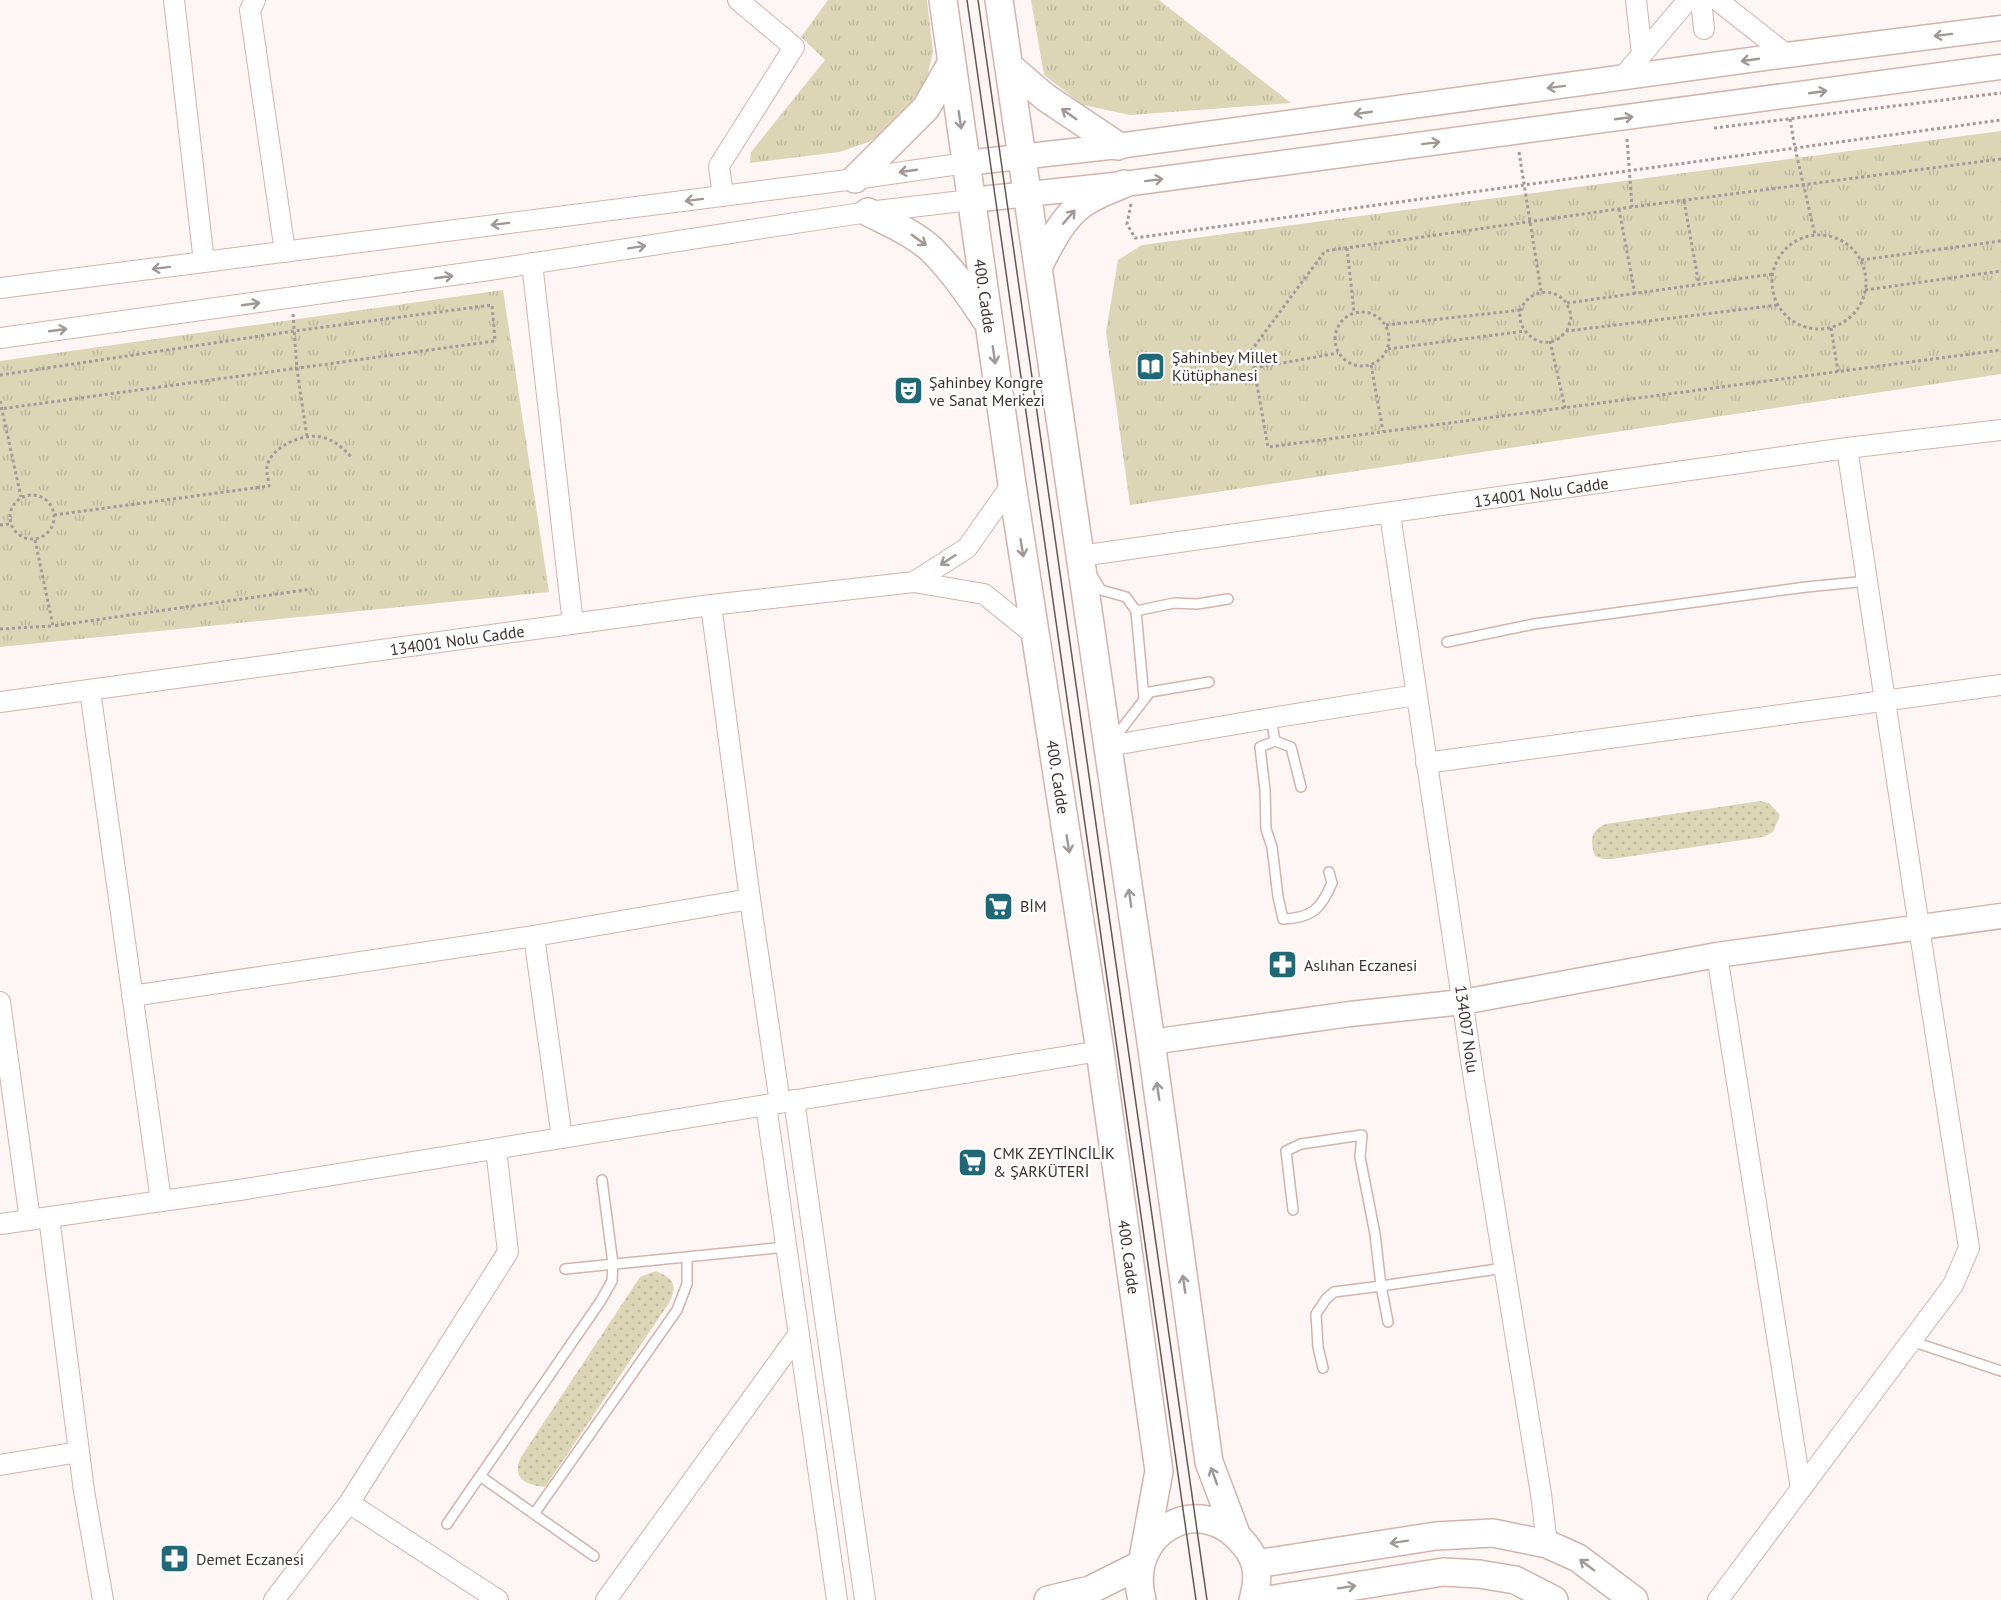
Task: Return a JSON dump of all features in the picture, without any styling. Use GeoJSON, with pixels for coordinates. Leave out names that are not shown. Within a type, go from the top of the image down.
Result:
{"type":"FeatureCollection","features":[{"type":"Feature","properties":{"kind":"main road","name":"400. Cadde"},"geometry":{"type":"LineString","coordinates":[[943,0],[1012,484],[1100,1051],[1159,1471],[1138,1582],[1142,1600]]}},
{"type":"Feature","properties":{"kind":"main road"},"geometry":{"type":"LineString","coordinates":[[999,0],[1151,1042],[1209,1462],[1234,1531],[1252,1553],[1256,1564],[1258,1583],[1253,1600]]}},
{"type":"Feature","properties":{"kind":"main road"},"geometry":{"type":"LineString","coordinates":[[855,179],[926,108],[951,64]]}},
{"type":"Feature","properties":{"kind":"main road"},"geometry":{"type":"LineString","coordinates":[[1009,66],[1045,97],[1118,146]]}},
{"type":"Feature","properties":{"kind":"main road"},"geometry":{"type":"LineString","coordinates":[[1038,267],[1063,223],[1084,202],[1128,191]]}},
{"type":"Feature","properties":{"kind":"main road"},"geometry":{"type":"LineString","coordinates":[[868,212],[910,234],[931,249],[962,284],[989,324]]}},
{"type":"Feature","properties":{"kind":"main road"},"geometry":{"type":"LineString","coordinates":[[1048,1600],[1090,1590],[1142,1559],[1154,1538],[1168,1527],[1185,1520],[1202,1519],[1219,1522],[1234,1531]]}},
{"type":"Feature","properties":{"kind":"main road"},"geometry":{"type":"LineString","coordinates":[[1256,1564],[1436,1536],[1493,1533],[1547,1544],[1578,1558],[1634,1600]]}},
{"type":"Feature","properties":{"kind":"main road"},"geometry":{"type":"LineString","coordinates":[[1269,1600],[1443,1572],[1479,1574],[1515,1580],[1554,1600]]}},
{"type":"Feature","properties":{"kind":"street"},"geometry":{"type":"LineString","coordinates":[[174,0],[204,262]]}},
{"type":"Feature","properties":{"kind":"street"},"geometry":{"type":"LineString","coordinates":[[255,0],[250,10],[285,252]]}},
{"type":"Feature","properties":{"kind":"street"},"geometry":{"type":"LineString","coordinates":[[723,196],[719,166],[794,47],[738,0]]}},
{"type":"Feature","properties":{"kind":"street"},"geometry":{"type":"LineString","coordinates":[[1636,0],[1642,54]]}},
{"type":"Feature","properties":{"kind":"street"},"geometry":{"type":"LineString","coordinates":[[1622,78],[1688,0]]}},
{"type":"Feature","properties":{"kind":"street"},"geometry":{"type":"LineString","coordinates":[[1701,0],[1704,29]]}},
{"type":"Feature","properties":{"kind":"street"},"geometry":{"type":"LineString","coordinates":[[1716,0],[1787,55]]}},
{"type":"Feature","properties":{"kind":"street"},"geometry":{"type":"LineString","coordinates":[[0,288],[966,163],[1118,146],[2001,28]]}},
{"type":"Feature","properties":{"kind":"street"},"geometry":{"type":"LineString","coordinates":[[0,338],[289,299],[868,212],[1028,194],[1128,191],[1518,132],[2001,67]]}},
{"type":"Feature","properties":{"kind":"street"},"geometry":{"type":"LineString","coordinates":[[532,263],[573,624]]}},
{"type":"Feature","properties":{"kind":"street","name":"134001 Nolu Cadde"},"geometry":{"type":"LineString","coordinates":[[1080,556],[1847,448],[2001,430]]}},
{"type":"Feature","properties":{"kind":"street"},"geometry":{"type":"LineString","coordinates":[[1718,1600],[1953,1285],[1970,1248],[1847,448]]}},
{"type":"Feature","properties":{"kind":"street","name":"134001 Nolu Cadde"},"geometry":{"type":"LineString","coordinates":[[914,582],[967,548],[1012,484]]}},
{"type":"Feature","properties":{"kind":"street","name":"134007 Nolu"},"geometry":{"type":"LineString","coordinates":[[1390,514],[1426,763],[1547,1544]]}},
{"type":"Feature","properties":{"kind":"street","name":"134001 Nolu Cadde"},"geometry":{"type":"LineString","coordinates":[[0,702],[711,605],[914,582],[984,594],[1036,637]]}},
{"type":"Feature","properties":{"kind":"street"},"geometry":{"type":"LineString","coordinates":[[711,605],[780,1102],[865,1600]]}},
{"type":"Feature","properties":{"kind":"street"},"geometry":{"type":"LineString","coordinates":[[1426,763],[2001,685]]}},
{"type":"Feature","properties":{"kind":"street"},"geometry":{"type":"LineString","coordinates":[[90,690],[161,1201]]}},
{"type":"Feature","properties":{"kind":"street"},"geometry":{"type":"LineString","coordinates":[[1108,746],[1416,695]]}},
{"type":"Feature","properties":{"kind":"street"},"geometry":{"type":"LineString","coordinates":[[132,996],[534,936],[750,899]]}},
{"type":"Feature","properties":{"kind":"street"},"geometry":{"type":"LineString","coordinates":[[1151,1042],[1350,1014],[1463,1002],[1717,955],[2001,916]]}},
{"type":"Feature","properties":{"kind":"street"},"geometry":{"type":"LineString","coordinates":[[534,936],[562,1138]]}},
{"type":"Feature","properties":{"kind":"street"},"geometry":{"type":"LineString","coordinates":[[1717,955],[1801,1489]]}},
{"type":"Feature","properties":{"kind":"street"},"geometry":{"type":"LineString","coordinates":[[0,1002],[40,1219],[104,1600]]}},
{"type":"Feature","properties":{"kind":"street"},"geometry":{"type":"LineString","coordinates":[[0,1224],[496,1149],[1100,1051]]}},
{"type":"Feature","properties":{"kind":"street"},"geometry":{"type":"LineString","coordinates":[[780,1102],[786,1247],[837,1600]]}},
{"type":"Feature","properties":{"kind":"street"},"geometry":{"type":"LineString","coordinates":[[274,1600],[349,1503],[508,1252],[496,1149]]}},
{"type":"Feature","properties":{"kind":"street"},"geometry":{"type":"LineString","coordinates":[[606,1600],[798,1335]]}},
{"type":"Feature","properties":{"kind":"street"},"geometry":{"type":"LineString","coordinates":[[0,1465],[79,1452]]}},
{"type":"Feature","properties":{"kind":"street"},"geometry":{"type":"LineString","coordinates":[[349,1503],[498,1600]]}},
{"type":"Feature","properties":{"kind":"lane"},"geometry":{"type":"LineString","coordinates":[[1080,556],[1101,590],[1126,597],[1136,611],[1144,698]]}},
{"type":"Feature","properties":{"kind":"lane"},"geometry":{"type":"LineString","coordinates":[[1447,642],[1534,624],[1806,587],[1868,581]]}},
{"type":"Feature","properties":{"kind":"lane"},"geometry":{"type":"LineString","coordinates":[[1136,611],[1174,603],[1197,604],[1228,599]]}},
{"type":"Feature","properties":{"kind":"lane"},"geometry":{"type":"LineString","coordinates":[[1108,746],[1150,692],[1209,682]]}},
{"type":"Feature","properties":{"kind":"lane"},"geometry":{"type":"LineString","coordinates":[[1270,718],[1275,741]]}},
{"type":"Feature","properties":{"kind":"lane"},"geometry":{"type":"LineString","coordinates":[[1301,787],[1291,747],[1275,741],[1260,747],[1265,790],[1266,829],[1272,847],[1278,897],[1284,919],[1302,918],[1323,902],[1332,883],[1329,872]]}},
{"type":"Feature","properties":{"kind":"lane"},"geometry":{"type":"LineString","coordinates":[[1293,1210],[1286,1151],[1301,1144],[1362,1135],[1360,1157],[1375,1234],[1388,1322]]}},
{"type":"Feature","properties":{"kind":"lane"},"geometry":{"type":"LineString","coordinates":[[447,1524],[600,1302],[612,1281],[613,1264],[602,1180]]}},
{"type":"Feature","properties":{"kind":"lane"},"geometry":{"type":"LineString","coordinates":[[565,1269],[786,1247]]}},
{"type":"Feature","properties":{"kind":"lane"},"geometry":{"type":"LineString","coordinates":[[534,1514],[677,1310],[687,1284],[687,1257]]}},
{"type":"Feature","properties":{"kind":"lane"},"geometry":{"type":"LineString","coordinates":[[1323,1368],[1318,1347],[1316,1314],[1334,1292],[1504,1268]]}},
{"type":"Feature","properties":{"kind":"lane"},"geometry":{"type":"LineString","coordinates":[[1911,1341],[2001,1371]]}},
{"type":"Feature","properties":{"kind":"lane"},"geometry":{"type":"LineString","coordinates":[[480,1476],[594,1556]]}},
{"type":"Feature","properties":{"kind":"path"},"geometry":{"type":"LineString","coordinates":[[1790,119],[1815,235]]}},
{"type":"Feature","properties":{"kind":"path"},"geometry":{"type":"LineString","coordinates":[[1128,191],[1127,224],[1135,238],[2001,120]]}},
{"type":"Feature","properties":{"kind":"path"},"geometry":{"type":"LineString","coordinates":[[1518,132],[1519,152],[1542,291]]}},
{"type":"Feature","properties":{"kind":"path"},"geometry":{"type":"LineString","coordinates":[[1627,139],[1632,207]]}},
{"type":"Feature","properties":{"kind":"path"},"geometry":{"type":"LineString","coordinates":[[2001,159],[1632,207],[1325,251],[1251,351],[1268,447],[2001,350]]}},
{"type":"Feature","properties":{"kind":"path"},"geometry":{"type":"LineString","coordinates":[[1684,200],[1699,285]]}},
{"type":"Feature","properties":{"kind":"path"},"geometry":{"type":"LineString","coordinates":[[1619,209],[1635,294]]}},
{"type":"Feature","properties":{"kind":"path"},"geometry":{"type":"LineString","coordinates":[[1815,235],[1831,236],[1845,242],[1861,260],[1866,274],[1866,290],[1857,311],[1845,322],[1831,328],[1816,329],[1801,326],[1788,317],[1778,305],[1773,290],[1773,274],[1778,259],[1787,247],[1800,238],[1815,235]]}},
{"type":"Feature","properties":{"kind":"path"},"geometry":{"type":"LineString","coordinates":[[1861,260],[2001,241]]}},
{"type":"Feature","properties":{"kind":"path"},"geometry":{"type":"LineString","coordinates":[[1347,248],[1354,312]]}},
{"type":"Feature","properties":{"kind":"path"},"geometry":{"type":"LineString","coordinates":[[1866,290],[2001,271]]}},
{"type":"Feature","properties":{"kind":"path"},"geometry":{"type":"LineString","coordinates":[[1567,303],[1773,274]]}},
{"type":"Feature","properties":{"kind":"path"},"geometry":{"type":"LineString","coordinates":[[1567,331],[1571,317],[1567,303],[1556,293],[1542,291],[1528,298],[1521,310],[1521,324],[1529,336],[1542,342],[1556,340],[1567,331],[1778,305]]}},
{"type":"Feature","properties":{"kind":"path"},"geometry":{"type":"LineString","coordinates":[[289,299],[292,303],[297,369],[307,437]]}},
{"type":"Feature","properties":{"kind":"path"},"geometry":{"type":"LineString","coordinates":[[0,375],[492,305],[495,341],[1,409]]}},
{"type":"Feature","properties":{"kind":"path"},"geometry":{"type":"LineString","coordinates":[[1386,325],[1521,310]]}},
{"type":"Feature","properties":{"kind":"path"},"geometry":{"type":"LineString","coordinates":[[1366,311],[1378,316],[1386,325],[1390,336],[1388,349],[1381,359],[1371,365],[1358,366],[1346,362],[1338,353],[1334,341],[1336,328],[1343,318],[1354,312],[1366,311]]}},
{"type":"Feature","properties":{"kind":"path"},"geometry":{"type":"LineString","coordinates":[[1831,328],[1838,372]]}},
{"type":"Feature","properties":{"kind":"path"},"geometry":{"type":"LineString","coordinates":[[1388,349],[1525,331]]}},
{"type":"Feature","properties":{"kind":"path"},"geometry":{"type":"LineString","coordinates":[[1550,341],[1564,408]]}},
{"type":"Feature","properties":{"kind":"path"},"geometry":{"type":"LineString","coordinates":[[1254,368],[1338,353]]}},
{"type":"Feature","properties":{"kind":"path"},"geometry":{"type":"LineString","coordinates":[[1371,365],[1383,432]]}},
{"type":"Feature","properties":{"kind":"path"},"geometry":{"type":"LineString","coordinates":[[0,401],[21,496]]}},
{"type":"Feature","properties":{"kind":"path"},"geometry":{"type":"LineString","coordinates":[[54,515],[269,486],[267,467],[271,457],[282,446],[293,440],[307,437],[323,437],[340,445],[351,457]]}},
{"type":"Feature","properties":{"kind":"path"},"geometry":{"type":"LineString","coordinates":[[32,494],[43,497],[51,504],[54,515],[52,526],[45,535],[35,540],[24,539],[15,533],[10,524],[9,513],[13,503],[21,496],[32,494]]}},
{"type":"Feature","properties":{"kind":"path"},"geometry":{"type":"LineString","coordinates":[[0,525],[10,524]]}},
{"type":"Feature","properties":{"kind":"path"},"geometry":{"type":"LineString","coordinates":[[35,540],[52,626]]}},
{"type":"Feature","properties":{"kind":"path"},"geometry":{"type":"LineString","coordinates":[[0,630],[52,626],[312,589]]}},
{"type":"Feature","properties":{"kind":"green space"},"geometry":{"type":"Polygon","coordinates":[[[828,0],[927,0],[933,52],[927,78],[913,111],[869,142],[839,152],[750,163],[751,152],[825,60],[801,37],[828,0]]]}},
{"type":"Feature","properties":{"kind":"green space"},"geometry":{"type":"Polygon","coordinates":[[[1031,0],[1159,0],[1291,103],[1130,115],[1083,105],[1044,75],[1031,0]]]}},
{"type":"Feature","properties":{"kind":"green space"},"geometry":{"type":"Polygon","coordinates":[[[2001,131],[2001,374],[1130,505],[1106,332],[1118,260],[1142,245],[2001,131]]]}},
{"type":"Feature","properties":{"kind":"green space"},"geometry":{"type":"Polygon","coordinates":[[[503,290],[549,592],[0,647],[0,361],[503,290]]]}},
{"type":"Feature","properties":{"kind":"green space"},"geometry":{"type":"Polygon","coordinates":[[[1760,801],[1769,803],[1780,815],[1773,832],[1763,837],[1612,859],[1595,856],[1592,846],[1594,833],[1606,824],[1760,801]]]}},
{"type":"Feature","properties":{"kind":"green space"},"geometry":{"type":"Polygon","coordinates":[[[656,1271],[673,1283],[669,1303],[545,1487],[532,1485],[522,1480],[518,1471],[521,1457],[640,1277],[656,1271]]]}},
{"type":"Feature","properties":{"kind":"tram line"},"geometry":{"type":"LineString","coordinates":[[967,0],[1196,1600]]}},
{"type":"Feature","properties":{"kind":"tram line"},"geometry":{"type":"LineString","coordinates":[[978,0],[1207,1600]]}},
{"type":"Feature","properties":{"kind":"place","name":"Şahinbey Millet Kütüphanesi"},"geometry":{"type":"Point","coordinates":[1151,366]}},
{"type":"Feature","properties":{"kind":"place","name":"Şahinbey Kongre ve Sanat Merkezi"},"geometry":{"type":"Point","coordinates":[908,391]}},
{"type":"Feature","properties":{"kind":"place","name":"BİM"},"geometry":{"type":"Point","coordinates":[999,906]}},
{"type":"Feature","properties":{"kind":"place","name":"Aslıhan Eczanesi"},"geometry":{"type":"Point","coordinates":[1283,965]}},
{"type":"Feature","properties":{"kind":"place","name":"CMK ZEYTİNCİLİK & ŞARKÜTERİ"},"geometry":{"type":"Point","coordinates":[972,1162]}},
{"type":"Feature","properties":{"kind":"place","name":"Demet Eczanesi"},"geometry":{"type":"Point","coordinates":[175,1559]}}]}
